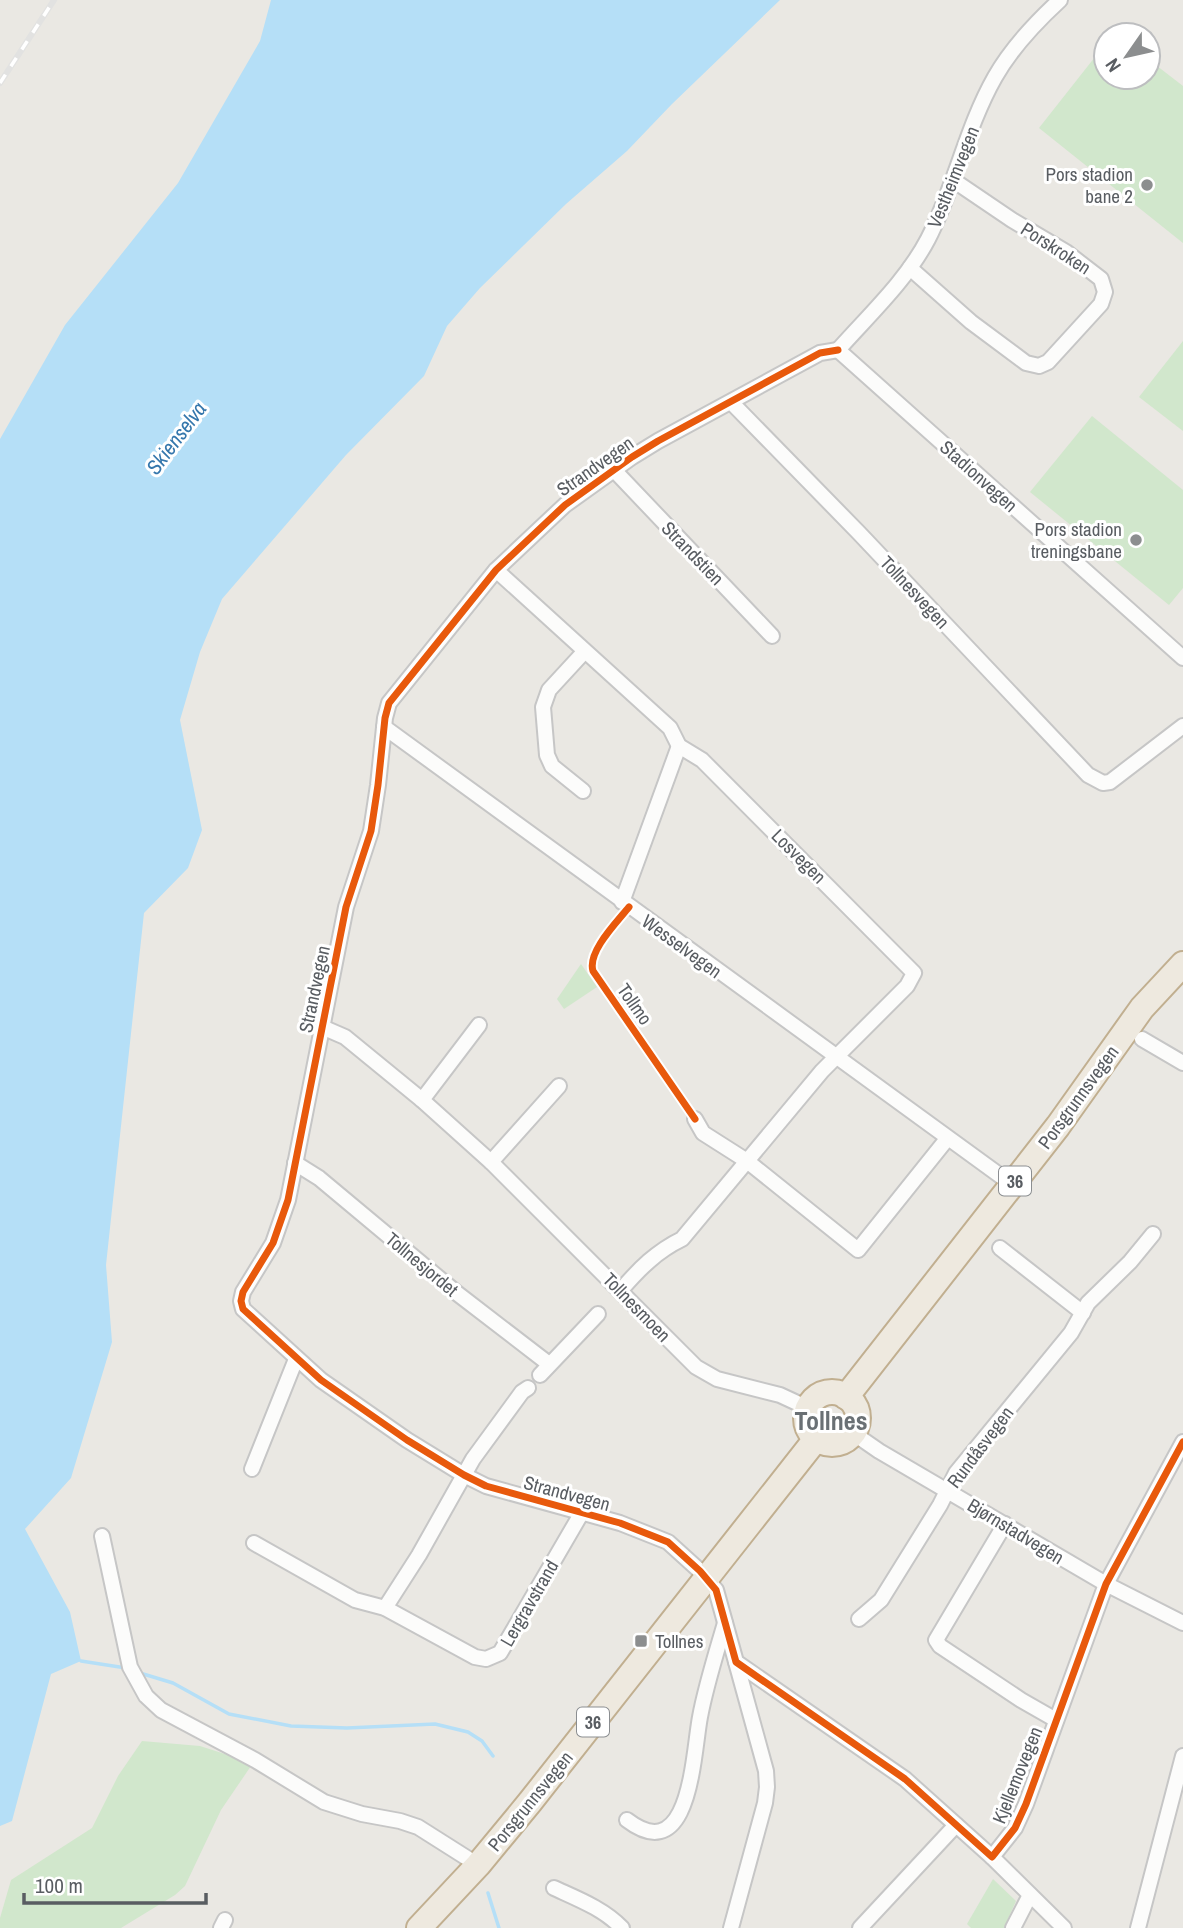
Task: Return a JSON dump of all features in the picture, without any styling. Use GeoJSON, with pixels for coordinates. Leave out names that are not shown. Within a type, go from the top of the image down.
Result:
{"type":"FeatureCollection","features":[{"type":"Feature","properties":{"kind":"highway","name":"Porsgrunnsvegen"},"geometry":{"type":"LineString","coordinates":[[846,1397],[1013,1185],[1142,1008],[1183,964]]}},
{"type":"Feature","properties":{"kind":"highway"},"geometry":{"type":"LineString","coordinates":[[824,1394],[846,1397],[856,1410],[853,1433],[835,1444],[816,1439],[808,1428],[808,1408],[812,1402],[824,1394]]}},
{"type":"Feature","properties":{"kind":"highway","name":"Porsgrunnsvegen"},"geometry":{"type":"LineString","coordinates":[[419,1928],[478,1865],[816,1439]]}},
{"type":"Feature","properties":{"kind":"street","name":"Vestheimvegen"},"geometry":{"type":"LineString","coordinates":[[838,350],[910,268],[929,236],[994,78],[1027,33],[1060,0]]}},
{"type":"Feature","properties":{"kind":"street","name":"Porskroken"},"geometry":{"type":"LineString","coordinates":[[910,268],[971,322],[1033,366],[1048,362],[1101,304],[1105,292],[1101,279],[1066,252],[953,180]]}},
{"type":"Feature","properties":{"kind":"street","name":"Strandvegen"},"geometry":{"type":"LineString","coordinates":[[706,1578],[667,1542],[621,1523],[486,1486],[464,1475],[321,1380],[243,1309],[241,1301],[243,1292],[273,1243],[282,1221],[346,907],[371,831],[386,712],[394,695],[496,570],[565,505],[614,470],[677,431],[820,353],[838,350]]}},
{"type":"Feature","properties":{"kind":"street","name":"Stadionvegen"},"geometry":{"type":"LineString","coordinates":[[838,350],[1183,658]]}},
{"type":"Feature","properties":{"kind":"street","name":"Tollnesvegen"},"geometry":{"type":"LineString","coordinates":[[732,403],[1088,775],[1098,781],[1110,782],[1183,726]]}},
{"type":"Feature","properties":{"kind":"street","name":"Strandstien"},"geometry":{"type":"LineString","coordinates":[[614,470],[772,636]]}},
{"type":"Feature","properties":{"kind":"street","name":"Losvegen"},"geometry":{"type":"LineString","coordinates":[[496,570],[670,728],[679,746],[702,760],[914,973],[907,986],[836,1058]]}},
{"type":"Feature","properties":{"kind":"street"},"geometry":{"type":"LineString","coordinates":[[583,792],[552,766],[547,755],[543,707],[549,690],[584,652]]}},
{"type":"Feature","properties":{"kind":"street","name":"Wesselvegen"},"geometry":{"type":"LineString","coordinates":[[384,727],[1013,1185]]}},
{"type":"Feature","properties":{"kind":"street"},"geometry":{"type":"LineString","coordinates":[[622,902],[679,746]]}},
{"type":"Feature","properties":{"kind":"street"},"geometry":{"type":"LineString","coordinates":[[422,1100],[479,1025]]}},
{"type":"Feature","properties":{"kind":"street","name":"Tollnesmoen"},"geometry":{"type":"LineString","coordinates":[[322,1027],[345,1037],[422,1100],[491,1162],[686,1358],[706,1373],[730,1383],[780,1395],[808,1408]]}},
{"type":"Feature","properties":{"kind":"street"},"geometry":{"type":"LineString","coordinates":[[1142,1039],[1183,1063]]}},
{"type":"Feature","properties":{"kind":"street"},"geometry":{"type":"LineString","coordinates":[[621,1290],[639,1269],[663,1248],[682,1239],[836,1058]]}},
{"type":"Feature","properties":{"kind":"street"},"geometry":{"type":"LineString","coordinates":[[491,1162],[559,1086]]}},
{"type":"Feature","properties":{"kind":"street"},"geometry":{"type":"LineString","coordinates":[[695,1119],[703,1133],[747,1161],[858,1250],[947,1139]]}},
{"type":"Feature","properties":{"kind":"street","name":"Tollnesjordet"},"geometry":{"type":"LineString","coordinates":[[295,1163],[319,1178],[545,1370],[598,1314]]}},
{"type":"Feature","properties":{"kind":"street","name":"Rundåsvegen"},"geometry":{"type":"LineString","coordinates":[[859,1619],[881,1600],[940,1505],[956,1473],[1071,1333],[1100,1290],[1130,1262],[1153,1234]]}},
{"type":"Feature","properties":{"kind":"street"},"geometry":{"type":"LineString","coordinates":[[1000,1248],[1083,1313]]}},
{"type":"Feature","properties":{"kind":"street"},"geometry":{"type":"LineString","coordinates":[[252,1469],[296,1359]]}},
{"type":"Feature","properties":{"kind":"street"},"geometry":{"type":"LineString","coordinates":[[385,1608],[419,1555],[473,1459],[513,1403],[528,1388]]}},
{"type":"Feature","properties":{"kind":"street","name":"Bjørnstadvegen"},"geometry":{"type":"LineString","coordinates":[[853,1433],[879,1451],[1106,1584],[1183,1623]]}},
{"type":"Feature","properties":{"kind":"street","name":"Kjellemovegen"},"geometry":{"type":"LineString","coordinates":[[736,1662],[905,1779],[992,1857],[1015,1828],[1026,1804],[1106,1584],[1183,1442]]}},
{"type":"Feature","properties":{"kind":"street","name":"Lergravstrand"},"geometry":{"type":"LineString","coordinates":[[254,1543],[355,1600],[385,1608],[475,1657],[486,1659],[500,1653],[581,1514]]}},
{"type":"Feature","properties":{"kind":"street"},"geometry":{"type":"LineString","coordinates":[[1005,1524],[936,1640],[940,1646],[970,1666],[1056,1720]]}},
{"type":"Feature","properties":{"kind":"street"},"geometry":{"type":"LineString","coordinates":[[102,1535],[130,1667],[146,1696],[161,1710],[255,1760],[324,1802],[418,1827],[478,1865]]}},
{"type":"Feature","properties":{"kind":"street"},"geometry":{"type":"LineString","coordinates":[[706,1578],[716,1590],[766,1770],[765,1804],[732,1928]]}},
{"type":"Feature","properties":{"kind":"street"},"geometry":{"type":"LineString","coordinates":[[627,1820],[648,1833],[658,1833],[675,1821],[681,1812],[691,1783],[700,1717],[725,1622]]}},
{"type":"Feature","properties":{"kind":"street"},"geometry":{"type":"LineString","coordinates":[[1138,1928],[1183,1756]]}},
{"type":"Feature","properties":{"kind":"street"},"geometry":{"type":"LineString","coordinates":[[860,1928],[956,1825]]}},
{"type":"Feature","properties":{"kind":"street"},"geometry":{"type":"LineString","coordinates":[[992,1857],[1064,1928]]}},
{"type":"Feature","properties":{"kind":"street"},"geometry":{"type":"LineString","coordinates":[[554,1888],[586,1903],[622,1928]]}},
{"type":"Feature","properties":{"kind":"street"},"geometry":{"type":"LineString","coordinates":[[1013,1928],[1030,1895]]}},
{"type":"Feature","properties":{"kind":"green space","name":"Pors stadion bane 2"},"geometry":{"type":"Polygon","coordinates":[[[1092,61],[1092,91],[1162,91],[1162,70],[1183,86],[1183,243],[1039,128],[1092,61]]]}},
{"type":"Feature","properties":{"kind":"green space"},"geometry":{"type":"Polygon","coordinates":[[[1183,341],[1183,431],[1139,397],[1183,341]]]}},
{"type":"Feature","properties":{"kind":"green space","name":"Pors stadion treningsbane"},"geometry":{"type":"Polygon","coordinates":[[[1092,416],[1183,490],[1183,588],[1169,605],[1030,492],[1092,416]]]}},
{"type":"Feature","properties":{"kind":"green space"},"geometry":{"type":"Polygon","coordinates":[[[581,964],[597,987],[564,1009],[557,999],[581,964]]]}},
{"type":"Feature","properties":{"kind":"green space"},"geometry":{"type":"Polygon","coordinates":[[[142,1741],[200,1746],[253,1763],[221,1810],[185,1886],[121,1928],[0,1928],[0,1918],[11,1880],[92,1828],[118,1776],[142,1741]]]}},
{"type":"Feature","properties":{"kind":"green space"},"geometry":{"type":"Polygon","coordinates":[[[993,1879],[1016,1901],[1004,1928],[971,1928],[967,1924],[993,1879]]]}},
{"type":"Feature","properties":{"kind":"water","name":"Skienselva"},"geometry":{"type":"Polygon","coordinates":[[[271,0],[780,0],[627,151],[566,204],[480,288],[447,326],[424,376],[346,455],[222,599],[200,652],[180,720],[202,830],[188,868],[144,913],[106,1265],[112,1342],[71,1478],[25,1529],[70,1612],[81,1661],[51,1674],[12,1821],[0,1826],[0,439],[65,325],[178,183],[260,41],[271,0]]]}},
{"type":"Feature","properties":{"kind":"waterway"},"geometry":{"type":"LineString","coordinates":[[81,1661],[126,1668]]}},
{"type":"Feature","properties":{"kind":"waterway"},"geometry":{"type":"LineString","coordinates":[[140,1673],[173,1683],[229,1714],[291,1726],[347,1728],[435,1724],[468,1732],[482,1741],[493,1756]]}},
{"type":"Feature","properties":{"kind":"waterway"},"geometry":{"type":"LineString","coordinates":[[488,1893],[499,1928]]}},
{"type":"Feature","properties":{"kind":"railway"},"geometry":{"type":"LineString","coordinates":[[0,83],[54,0]]}},
{"type":"Feature","properties":{"kind":"cycle path"},"geometry":{"type":"LineString","coordinates":[[838,350],[820,353],[658,441],[565,505],[496,570],[389,703],[371,831],[346,907],[288,1200],[273,1243],[243,1292],[243,1309],[321,1380],[407,1440],[464,1475],[486,1486],[620,1523],[668,1542],[700,1571],[716,1590],[736,1662],[905,1779],[992,1857],[1015,1828],[1026,1804],[1106,1584],[1183,1442]]}},
{"type":"Feature","properties":{"kind":"cycle path","name":"Tollmo"},"geometry":{"type":"LineString","coordinates":[[629,907],[599,946],[592,963],[593,971],[695,1119]]}},
{"type":"Feature","properties":{"kind":"place","name":"Pors stadion bane 2"},"geometry":{"type":"Point","coordinates":[1147,185]}},
{"type":"Feature","properties":{"kind":"place","name":"Pors stadion treningsbane"},"geometry":{"type":"Point","coordinates":[1136,540]}},
{"type":"Feature","properties":{"kind":"place","name":"Tollnes"},"geometry":{"type":"Point","coordinates":[641,1641]}},
{"type":"Feature","properties":{"kind":"district","name":"Tollnes"},"geometry":{"type":"Point","coordinates":[831,1420]}}]}
